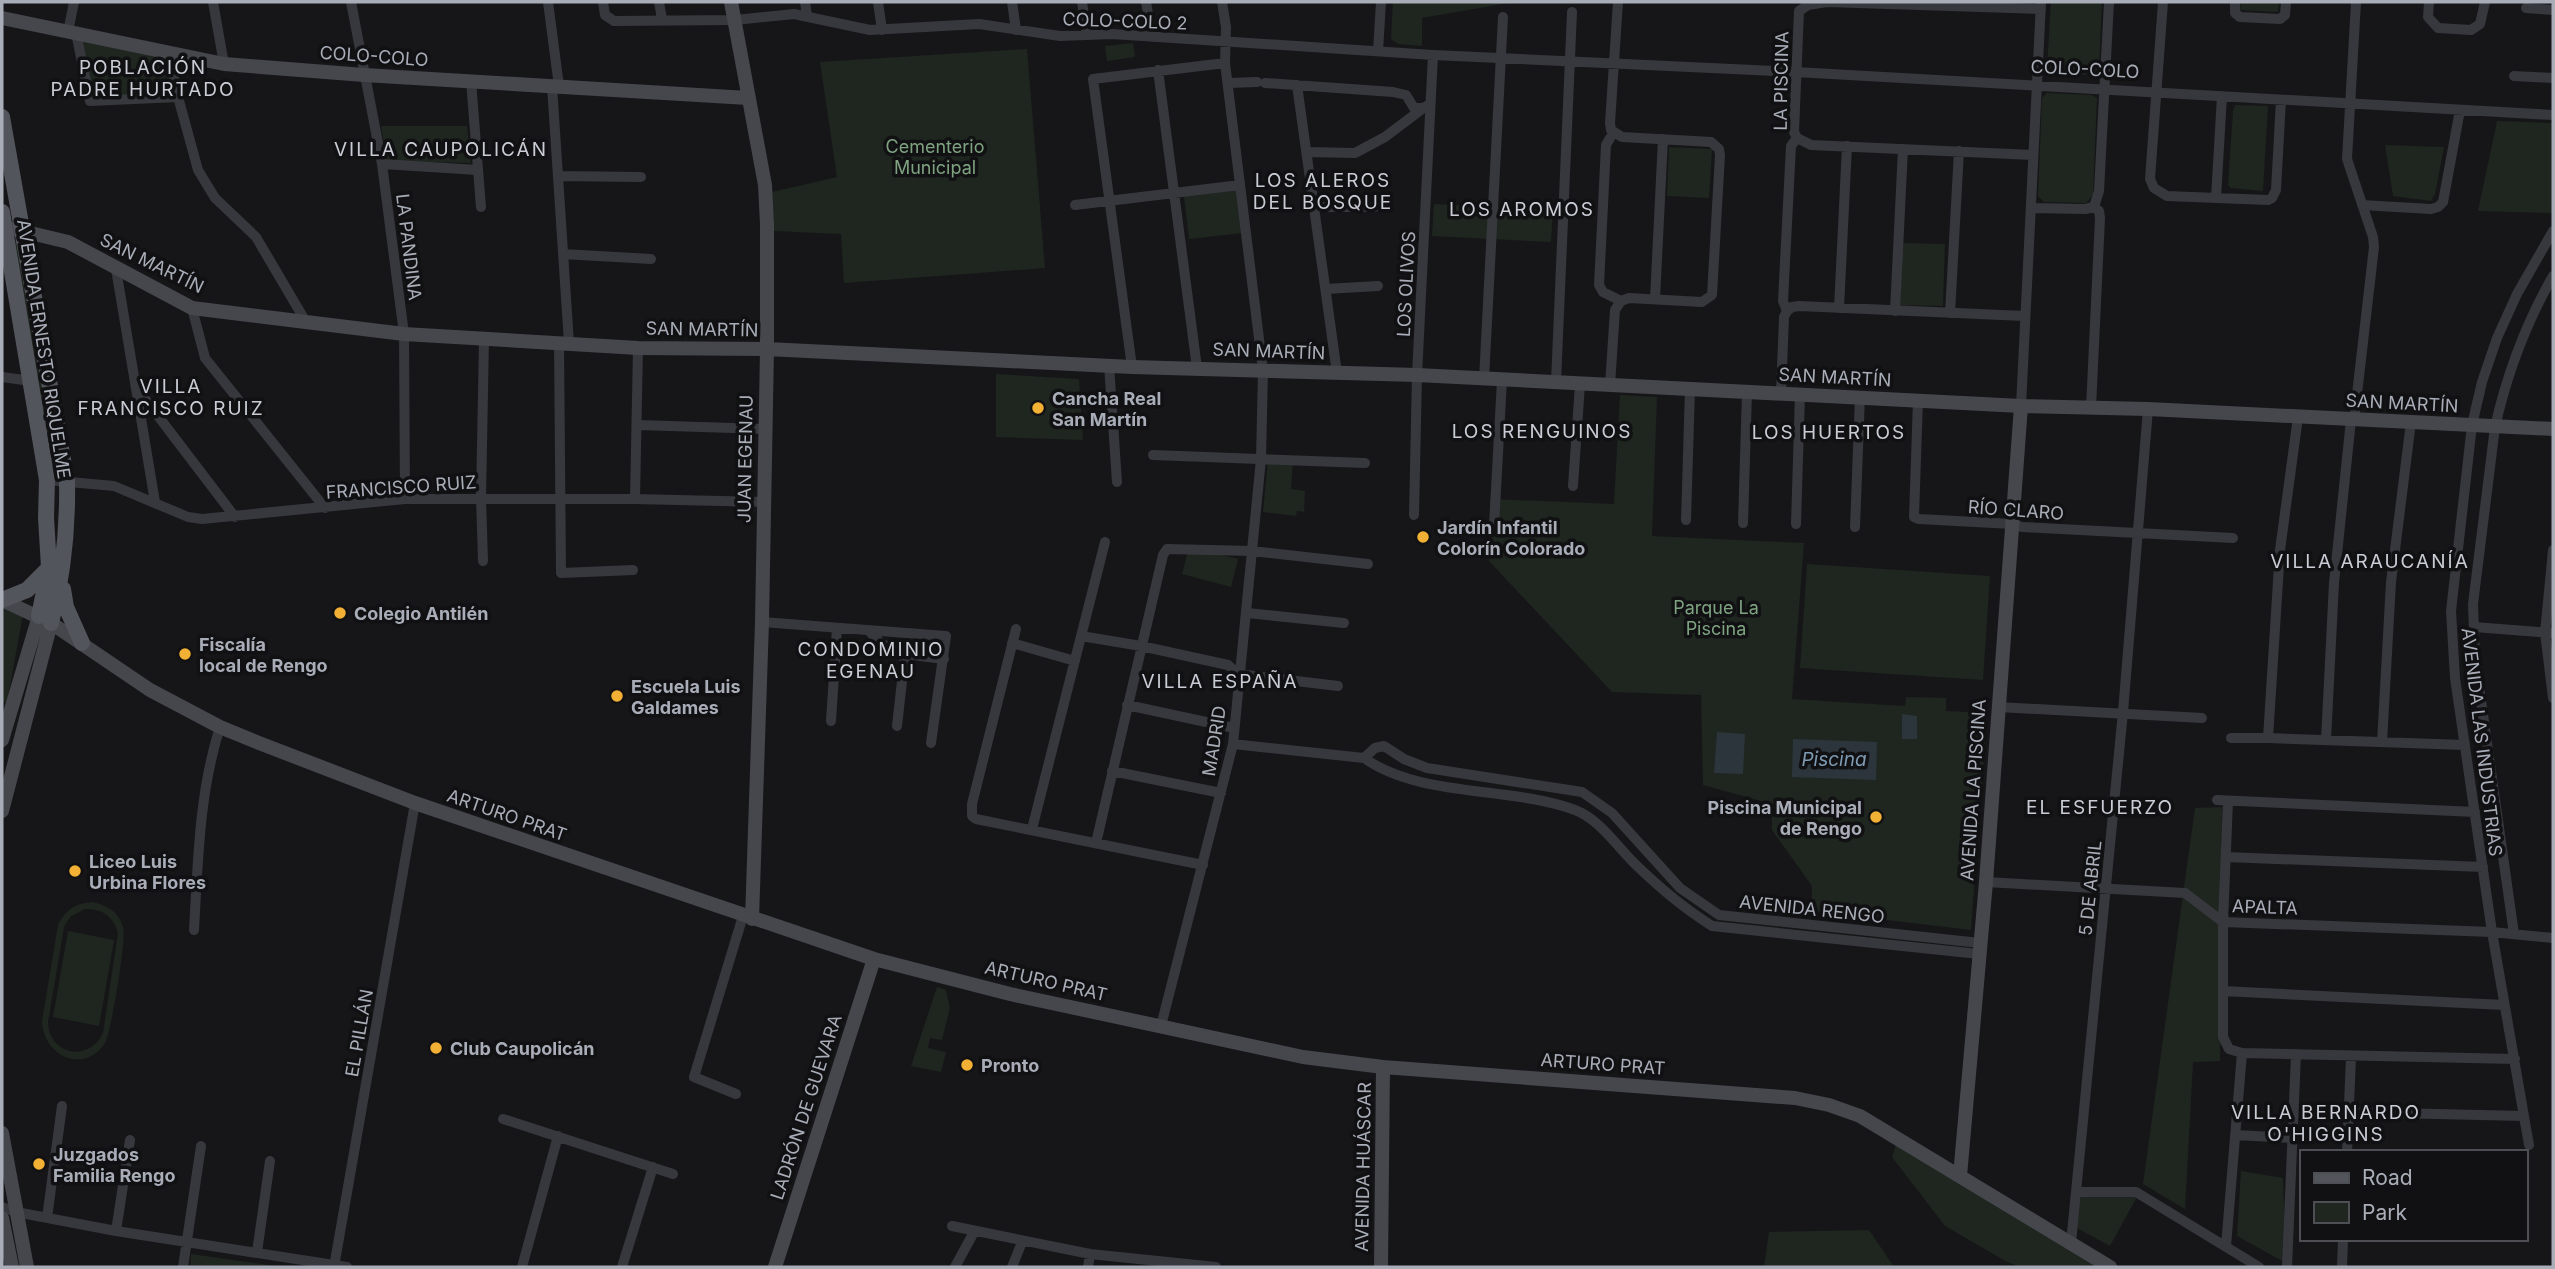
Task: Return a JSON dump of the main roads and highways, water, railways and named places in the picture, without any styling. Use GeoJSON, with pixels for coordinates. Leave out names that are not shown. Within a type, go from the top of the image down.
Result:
{"type":"FeatureCollection","features":[{"type":"Feature","properties":{"kind":"main road","name":"JUAN EGENAU"},"geometry":{"type":"LineString","coordinates":[[731,2],[765,185],[767,225],[762,622],[748,918]]}},
{"type":"Feature","properties":{"kind":"main road","name":"COLO-COLO"},"geometry":{"type":"LineString","coordinates":[[2,18],[224,64],[363,75],[748,97]]}},
{"type":"Feature","properties":{"kind":"main road","name":"AVENIDA ERNESTO RIQUELME"},"geometry":{"type":"LineString","coordinates":[[2,117],[67,482],[68,515],[62,579],[45,620]]}},
{"type":"Feature","properties":{"kind":"main road","name":"SAN MARTÍN"},"geometry":{"type":"LineString","coordinates":[[3,222],[68,242],[192,308],[404,334],[638,348],[767,349],[1132,367],[1417,375],[2021,406],[2148,409],[2553,429]]}},
{"type":"Feature","properties":{"kind":"main road","name":"AVENIDA ERNESTO RIQUELME"},"geometry":{"type":"LineString","coordinates":[[3,222],[47,480],[49,567],[45,620]]}},
{"type":"Feature","properties":{"kind":"main road","name":"AVENIDA LA PISCINA"},"geometry":{"type":"LineString","coordinates":[[1960,1177],[1986,882],[2021,406]]}},
{"type":"Feature","properties":{"kind":"main road"},"geometry":{"type":"LineString","coordinates":[[2,600],[27,590],[49,567]]}},
{"type":"Feature","properties":{"kind":"main road"},"geometry":{"type":"LineString","coordinates":[[62,579],[66,607],[82,643]]}},
{"type":"Feature","properties":{"kind":"main road","name":"ARTURO PRAT"},"geometry":{"type":"LineString","coordinates":[[2,600],[45,620],[150,690],[220,727],[283,753],[415,803],[874,959],[1010,994],[1303,1056],[1383,1067],[1795,1098],[1829,1105],[1860,1116],[2110,1267]]}},
{"type":"Feature","properties":{"kind":"main road"},"geometry":{"type":"LineString","coordinates":[[2,740],[45,620]]}},
{"type":"Feature","properties":{"kind":"main road"},"geometry":{"type":"LineString","coordinates":[[2,811],[45,620]]}},
{"type":"Feature","properties":{"kind":"main road","name":"LADRÓN DE GUEVARA"},"geometry":{"type":"LineString","coordinates":[[775,1267],[874,959]]}},
{"type":"Feature","properties":{"kind":"main road","name":"AVENIDA HUÁSCAR"},"geometry":{"type":"LineString","coordinates":[[1381,1267],[1383,1067]]}},
{"type":"Feature","properties":{"kind":"main road"},"geometry":{"type":"LineString","coordinates":[[2,1133],[12,1267]]}},
{"type":"Feature","properties":{"kind":"main road"},"geometry":{"type":"LineString","coordinates":[[6,1212],[27,1267]]}},
{"type":"Feature","properties":{"kind":"water"},"geometry":{"type":"Polygon","coordinates":[[[1902,714],[1917,716],[1917,739],[1902,739],[1902,714]]]}},
{"type":"Feature","properties":{"kind":"water"},"geometry":{"type":"Polygon","coordinates":[[[1717,732],[1745,734],[1743,774],[1714,773],[1717,732]]]}},
{"type":"Feature","properties":{"kind":"water","name":"Piscina"},"geometry":{"type":"Polygon","coordinates":[[[1793,739],[1877,742],[1876,780],[1792,777],[1793,739]]]}},
{"type":"Feature","properties":{"kind":"place","name":"Cancha Real San Martín"},"geometry":{"type":"Point","coordinates":[1038,408]}},
{"type":"Feature","properties":{"kind":"place","name":"Jardín Infantil Colorín Colorado"},"geometry":{"type":"Point","coordinates":[1423,537]}},
{"type":"Feature","properties":{"kind":"place","name":"Colegio Antilén"},"geometry":{"type":"Point","coordinates":[340,613]}},
{"type":"Feature","properties":{"kind":"place","name":"Fiscalía local de Rengo"},"geometry":{"type":"Point","coordinates":[185,654]}},
{"type":"Feature","properties":{"kind":"place","name":"Escuela Luis Galdames"},"geometry":{"type":"Point","coordinates":[617,696]}},
{"type":"Feature","properties":{"kind":"place","name":"Piscina Municipal de Rengo"},"geometry":{"type":"Point","coordinates":[1876,817]}},
{"type":"Feature","properties":{"kind":"place","name":"Liceo Luis Urbina Flores"},"geometry":{"type":"Point","coordinates":[75,871]}},
{"type":"Feature","properties":{"kind":"place","name":"Club Caupolicán"},"geometry":{"type":"Point","coordinates":[436,1048]}},
{"type":"Feature","properties":{"kind":"place","name":"Pronto"},"geometry":{"type":"Point","coordinates":[967,1065]}},
{"type":"Feature","properties":{"kind":"place","name":"Juzgados Familia Rengo"},"geometry":{"type":"Point","coordinates":[39,1164]}},
{"type":"Feature","properties":{"kind":"district","name":"POBLACIÓN PADRE HURTADO"},"geometry":{"type":"Point","coordinates":[143,78]}},
{"type":"Feature","properties":{"kind":"district","name":"VILLA CAUPOLICÁN"},"geometry":{"type":"Point","coordinates":[441,149]}},
{"type":"Feature","properties":{"kind":"district","name":"LOS ALEROS DEL BOSQUE"},"geometry":{"type":"Point","coordinates":[1323,191]}},
{"type":"Feature","properties":{"kind":"district","name":"LOS AROMOS"},"geometry":{"type":"Point","coordinates":[1522,209]}},
{"type":"Feature","properties":{"kind":"district","name":"VILLA FRANCISCO RUIZ"},"geometry":{"type":"Point","coordinates":[171,397]}},
{"type":"Feature","properties":{"kind":"district","name":"LOS RENGUINOS"},"geometry":{"type":"Point","coordinates":[1542,431]}},
{"type":"Feature","properties":{"kind":"district","name":"LOS HUERTOS"},"geometry":{"type":"Point","coordinates":[1829,432]}},
{"type":"Feature","properties":{"kind":"district","name":"VILLA ARAUCANÍA"},"geometry":{"type":"Point","coordinates":[2370,561]}},
{"type":"Feature","properties":{"kind":"district","name":"CONDOMINIO EGENAU"},"geometry":{"type":"Point","coordinates":[871,660]}},
{"type":"Feature","properties":{"kind":"district","name":"VILLA ESPAÑA"},"geometry":{"type":"Point","coordinates":[1220,681]}},
{"type":"Feature","properties":{"kind":"district","name":"EL ESFUERZO"},"geometry":{"type":"Point","coordinates":[2100,807]}},
{"type":"Feature","properties":{"kind":"district","name":"VILLA BERNARDO O'HIGGINS"},"geometry":{"type":"Point","coordinates":[2326,1123]}},
{"type":"Feature","properties":{"kind":"park label","name":"Cementerio Municipal"},"geometry":{"type":"Point","coordinates":[935,156]}},
{"type":"Feature","properties":{"kind":"park label","name":"Parque La Piscina"},"geometry":{"type":"Point","coordinates":[1716,617]}}]}
